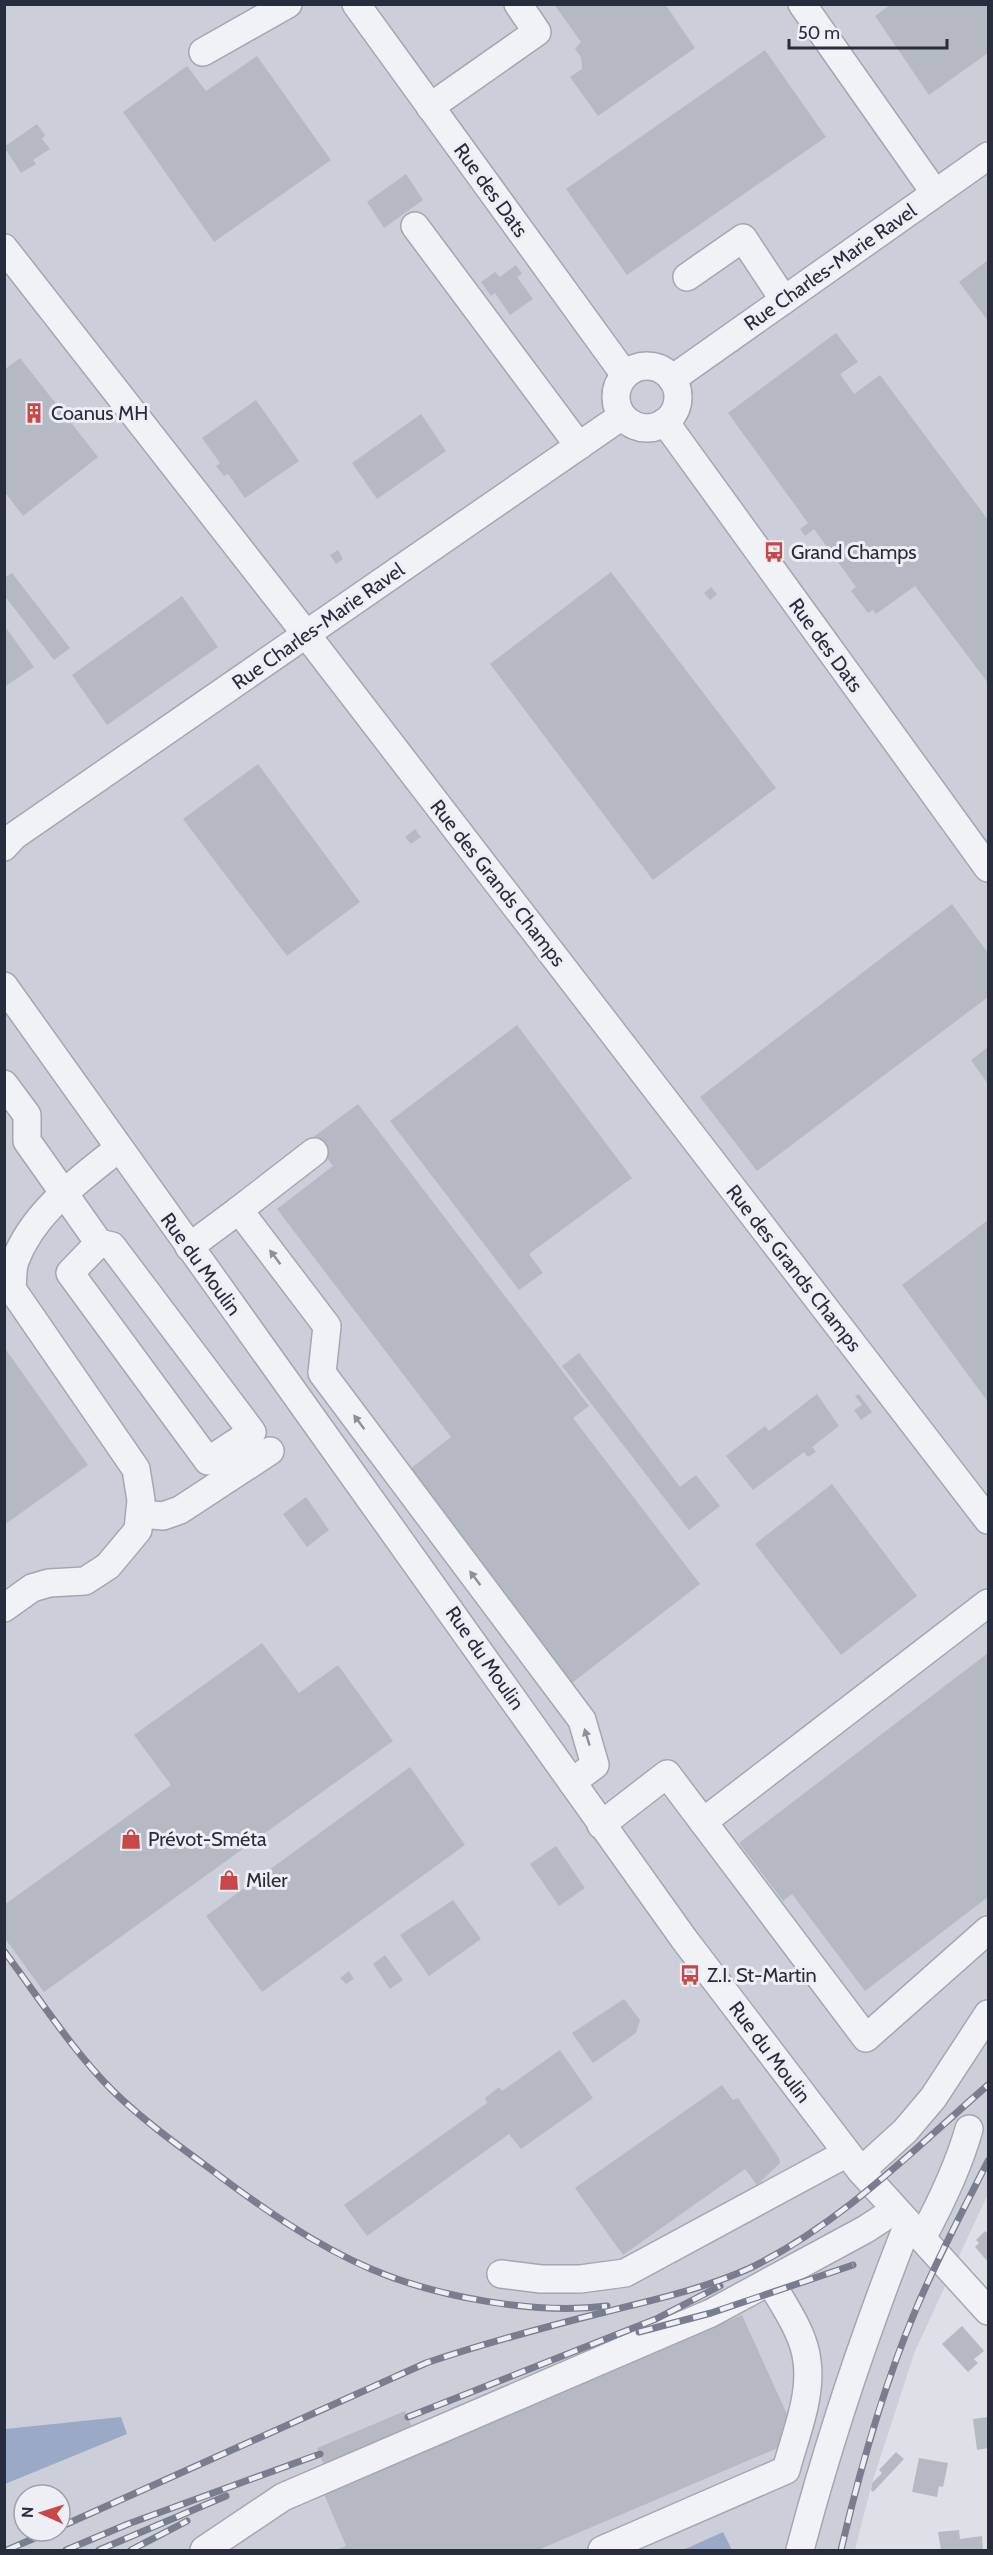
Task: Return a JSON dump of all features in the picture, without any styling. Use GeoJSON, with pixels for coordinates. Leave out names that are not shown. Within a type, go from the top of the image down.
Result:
{"type":"FeatureCollection","features":[{"type":"Feature","properties":{"kind":"street"},"geometry":{"type":"LineString","coordinates":[[203,51],[288,4]]}},
{"type":"Feature","properties":{"kind":"street","name":"Rue des Dats"},"geometry":{"type":"LineString","coordinates":[[356,4],[625,375]]}},
{"type":"Feature","properties":{"kind":"street"},"geometry":{"type":"LineString","coordinates":[[430,107],[537,32],[518,4]]}},
{"type":"Feature","properties":{"kind":"street"},"geometry":{"type":"LineString","coordinates":[[802,4],[935,193]]}},
{"type":"Feature","properties":{"kind":"street","name":"Rue Charles-Marie Ravel"},"geometry":{"type":"LineString","coordinates":[[672,379],[988,156]]}},
{"type":"Feature","properties":{"kind":"street"},"geometry":{"type":"LineString","coordinates":[[415,226],[579,446]]}},
{"type":"Feature","properties":{"kind":"street"},"geometry":{"type":"LineString","coordinates":[[687,277],[743,238],[784,300]]}},
{"type":"Feature","properties":{"kind":"street","name":"Rue des Grands Champs"},"geometry":{"type":"LineString","coordinates":[[4,248],[306,634],[988,1520]]}},
{"type":"Feature","properties":{"kind":"street"},"geometry":{"type":"LineString","coordinates":[[644,366],[665,372],[672,379],[678,398],[672,416],[665,422],[647,428],[629,422],[622,416],[618,408],[617,390],[625,375],[644,366]]}},
{"type":"Feature","properties":{"kind":"street","name":"Rue Charles-Marie Ravel"},"geometry":{"type":"LineString","coordinates":[[8,841],[622,416]]}},
{"type":"Feature","properties":{"kind":"street","name":"Rue des Dats"},"geometry":{"type":"LineString","coordinates":[[665,422],[988,868]]}},
{"type":"Feature","properties":{"kind":"street","name":"Rue du Moulin"},"geometry":{"type":"LineString","coordinates":[[4,986],[493,1669],[601,1825],[854,2162],[988,2311]]}},
{"type":"Feature","properties":{"kind":"street"},"geometry":{"type":"LineString","coordinates":[[4,1084],[27,1115],[16,1143],[64,1193],[99,1243],[112,1246],[252,1432],[208,1461],[70,1273],[99,1243]]}},
{"type":"Feature","properties":{"kind":"street"},"geometry":{"type":"LineString","coordinates":[[4,1608],[32,1588],[49,1583],[85,1581],[108,1566],[138,1530],[141,1500],[136,1469],[12,1289],[14,1263],[23,1244],[49,1206],[119,1148]]}},
{"type":"Feature","properties":{"kind":"street"},"geometry":{"type":"LineString","coordinates":[[189,1247],[314,1152]]}},
{"type":"Feature","properties":{"kind":"street"},"geometry":{"type":"LineString","coordinates":[[239,1210],[327,1326],[322,1373],[582,1720],[595,1765],[572,1782]]}},
{"type":"Feature","properties":{"kind":"street"},"geometry":{"type":"LineString","coordinates":[[140,1514],[163,1516],[180,1509],[270,1451]]}},
{"type":"Feature","properties":{"kind":"street"},"geometry":{"type":"LineString","coordinates":[[703,1822],[988,1603]]}},
{"type":"Feature","properties":{"kind":"street"},"geometry":{"type":"LineString","coordinates":[[601,1825],[667,1774],[866,2038],[988,1930]]}},
{"type":"Feature","properties":{"kind":"street"},"geometry":{"type":"LineString","coordinates":[[501,2274],[541,2279],[580,2279],[625,2273],[854,2162],[904,2131],[933,2098],[985,2027]]}},
{"type":"Feature","properties":{"kind":"street"},"geometry":{"type":"LineString","coordinates":[[204,2550],[282,2497],[711,2313],[866,2229],[908,2224],[944,2198],[959,2163],[969,2129]]}},
{"type":"Feature","properties":{"kind":"street"},"geometry":{"type":"LineString","coordinates":[[800,2550],[843,2399],[868,2326],[908,2224]]}},
{"type":"Feature","properties":{"kind":"street"},"geometry":{"type":"LineString","coordinates":[[602,2550],[786,2470],[806,2395],[807,2361],[798,2331],[770,2281]]}},
{"type":"Feature","properties":{"kind":"shaded area"},"geometry":{"type":"Polygon","coordinates":[[[5,5],[988,5],[988,2194],[915,2351],[872,2483],[855,2550],[5,2550],[5,5]]]}},
{"type":"Feature","properties":{"kind":"water"},"geometry":{"type":"Polygon","coordinates":[[[121,2417],[127,2434],[5,2484],[5,2429],[121,2417]]]}},
{"type":"Feature","properties":{"kind":"water"},"geometry":{"type":"Polygon","coordinates":[[[723,2532],[732,2550],[683,2550],[723,2532]]]}},
{"type":"Feature","properties":{"kind":"building"},"geometry":{"type":"Polygon","coordinates":[[[554,4],[665,4],[695,48],[598,116],[570,77],[582,69],[581,57],[575,49],[581,42],[554,4]]]}},
{"type":"Feature","properties":{"kind":"building"},"geometry":{"type":"Polygon","coordinates":[[[891,4],[988,4],[988,53],[929,95],[875,16],[891,4]]]}},
{"type":"Feature","properties":{"kind":"building"},"geometry":{"type":"Polygon","coordinates":[[[765,50],[826,137],[627,275],[566,189],[765,50]]]}},
{"type":"Feature","properties":{"kind":"building"},"geometry":{"type":"Polygon","coordinates":[[[257,56],[331,160],[214,242],[123,112],[187,66],[206,91],[257,56]]]}},
{"type":"Feature","properties":{"kind":"building"},"geometry":{"type":"Polygon","coordinates":[[[37,124],[45,135],[42,139],[50,149],[33,160],[36,164],[21,173],[4,147],[37,124]]]}},
{"type":"Feature","properties":{"kind":"building"},"geometry":{"type":"Polygon","coordinates":[[[406,174],[423,200],[384,228],[367,202],[406,174]]]}},
{"type":"Feature","properties":{"kind":"building"},"geometry":{"type":"Polygon","coordinates":[[[988,260],[988,321],[959,282],[988,260]]]}},
{"type":"Feature","properties":{"kind":"building"},"geometry":{"type":"Polygon","coordinates":[[[516,265],[522,274],[517,277],[533,299],[510,315],[495,293],[491,296],[481,282],[495,272],[500,277],[516,265]]]}},
{"type":"Feature","properties":{"kind":"building"},"geometry":{"type":"Polygon","coordinates":[[[836,333],[858,362],[840,374],[854,394],[880,375],[988,520],[988,683],[915,586],[876,614],[873,610],[868,613],[851,591],[856,587],[814,529],[805,536],[800,529],[808,523],[728,413],[836,333]]]}},
{"type":"Feature","properties":{"kind":"building","name":"Coanus MH"},"geometry":{"type":"Polygon","coordinates":[[[20,358],[98,457],[23,516],[4,491],[4,370],[20,358]]]}},
{"type":"Feature","properties":{"kind":"building"},"geometry":{"type":"Polygon","coordinates":[[[256,400],[299,461],[245,498],[228,474],[224,476],[216,466],[220,463],[202,438],[256,400]]]}},
{"type":"Feature","properties":{"kind":"building"},"geometry":{"type":"Polygon","coordinates":[[[421,414],[446,451],[377,499],[352,463],[421,414]]]}},
{"type":"Feature","properties":{"kind":"building"},"geometry":{"type":"Polygon","coordinates":[[[338,550],[343,559],[336,564],[330,555],[338,550]]]}},
{"type":"Feature","properties":{"kind":"building"},"geometry":{"type":"Polygon","coordinates":[[[611,572],[776,788],[653,880],[490,664],[611,572]]]}},
{"type":"Feature","properties":{"kind":"building"},"geometry":{"type":"Polygon","coordinates":[[[12,573],[70,648],[54,660],[4,595],[4,578],[12,573]]]}},
{"type":"Feature","properties":{"kind":"building"},"geometry":{"type":"Polygon","coordinates":[[[711,587],[717,594],[710,600],[704,593],[711,587]]]}},
{"type":"Feature","properties":{"kind":"building"},"geometry":{"type":"Polygon","coordinates":[[[182,596],[218,647],[107,725],[72,675],[182,596]]]}},
{"type":"Feature","properties":{"kind":"building"},"geometry":{"type":"Polygon","coordinates":[[[4,625],[34,667],[4,687],[4,625]]]}},
{"type":"Feature","properties":{"kind":"building"},"geometry":{"type":"Polygon","coordinates":[[[258,764],[360,902],[287,956],[183,819],[258,764]]]}},
{"type":"Feature","properties":{"kind":"building"},"geometry":{"type":"Polygon","coordinates":[[[415,829],[421,837],[411,844],[405,837],[415,829]]]}},
{"type":"Feature","properties":{"kind":"building"},"geometry":{"type":"Polygon","coordinates":[[[952,904],[988,953],[988,997],[757,1171],[700,1097],[952,904]]]}},
{"type":"Feature","properties":{"kind":"building"},"geometry":{"type":"Polygon","coordinates":[[[517,1025],[632,1178],[529,1254],[543,1273],[519,1290],[390,1121],[517,1025]]]}},
{"type":"Feature","properties":{"kind":"building"},"geometry":{"type":"Polygon","coordinates":[[[988,1047],[988,1084],[971,1060],[988,1047]]]}},
{"type":"Feature","properties":{"kind":"building"},"geometry":{"type":"Polygon","coordinates":[[[358,1104],[589,1406],[573,1418],[700,1584],[568,1686],[406,1472],[451,1437],[277,1209],[333,1166],[312,1138],[358,1104]]]}},
{"type":"Feature","properties":{"kind":"building"},"geometry":{"type":"Polygon","coordinates":[[[988,1220],[988,1402],[902,1285],[988,1220]]]}},
{"type":"Feature","properties":{"kind":"building"},"geometry":{"type":"Polygon","coordinates":[[[4,1347],[88,1465],[4,1525],[4,1347]]]}},
{"type":"Feature","properties":{"kind":"building"},"geometry":{"type":"Polygon","coordinates":[[[579,1353],[680,1487],[696,1475],[720,1506],[689,1530],[562,1366],[579,1353]]]}},
{"type":"Feature","properties":{"kind":"building"},"geometry":{"type":"Polygon","coordinates":[[[817,1394],[839,1426],[812,1447],[816,1452],[808,1457],[804,1452],[753,1490],[726,1456],[765,1426],[769,1431],[817,1394]]]}},
{"type":"Feature","properties":{"kind":"building"},"geometry":{"type":"Polygon","coordinates":[[[859,1394],[872,1412],[861,1420],[854,1410],[862,1405],[855,1396],[859,1394]]]}},
{"type":"Feature","properties":{"kind":"building"},"geometry":{"type":"Polygon","coordinates":[[[832,1484],[917,1596],[841,1655],[755,1544],[832,1484]]]}},
{"type":"Feature","properties":{"kind":"building"},"geometry":{"type":"Polygon","coordinates":[[[306,1497],[329,1530],[307,1547],[283,1514],[306,1497]]]}},
{"type":"Feature","properties":{"kind":"building"},"geometry":{"type":"Polygon","coordinates":[[[262,1643],[299,1693],[338,1665],[393,1741],[44,1992],[4,1937],[4,1905],[171,1785],[134,1735],[262,1643]]]}},
{"type":"Feature","properties":{"kind":"building"},"geometry":{"type":"Polygon","coordinates":[[[988,1653],[988,1897],[865,1991],[792,1894],[783,1901],[739,1843],[988,1653]]]}},
{"type":"Feature","properties":{"kind":"building"},"geometry":{"type":"Polygon","coordinates":[[[410,1767],[465,1845],[262,1992],[206,1916],[410,1767]]]}},
{"type":"Feature","properties":{"kind":"building"},"geometry":{"type":"Polygon","coordinates":[[[556,1846],[585,1888],[559,1906],[530,1864],[556,1846]]]}},
{"type":"Feature","properties":{"kind":"building"},"geometry":{"type":"Polygon","coordinates":[[[453,1900],[481,1939],[429,1976],[400,1935],[453,1900]]]}},
{"type":"Feature","properties":{"kind":"building"},"geometry":{"type":"Polygon","coordinates":[[[385,1955],[403,1980],[390,1989],[373,1964],[385,1955]]]}},
{"type":"Feature","properties":{"kind":"building"},"geometry":{"type":"Polygon","coordinates":[[[349,1971],[354,1979],[346,1984],[340,1978],[349,1971]]]}},
{"type":"Feature","properties":{"kind":"building"},"geometry":{"type":"Polygon","coordinates":[[[624,1999],[640,2020],[636,2033],[593,2063],[572,2033],[624,1999]]]}},
{"type":"Feature","properties":{"kind":"building"},"geometry":{"type":"Polygon","coordinates":[[[560,2050],[593,2098],[521,2149],[509,2134],[367,2236],[344,2205],[487,2103],[485,2098],[499,2087],[502,2091],[560,2050]]]}},
{"type":"Feature","properties":{"kind":"building"},"geometry":{"type":"Polygon","coordinates":[[[722,2085],[733,2100],[738,2098],[779,2158],[780,2163],[757,2185],[745,2169],[623,2255],[575,2188],[722,2085]]]}},
{"type":"Feature","properties":{"kind":"building"},"geometry":{"type":"Polygon","coordinates":[[[985,2231],[988,2234],[988,2262],[975,2247],[979,2243],[976,2240],[985,2231]]]}},
{"type":"Feature","properties":{"kind":"building"},"geometry":{"type":"Polygon","coordinates":[[[742,2315],[790,2421],[780,2447],[538,2550],[335,2550],[346,2546],[324,2494],[742,2315]]]}},
{"type":"Feature","properties":{"kind":"building"},"geometry":{"type":"Polygon","coordinates":[[[962,2326],[984,2351],[974,2359],[978,2363],[968,2372],[942,2344],[962,2326]]]}},
{"type":"Feature","properties":{"kind":"building"},"geometry":{"type":"Polygon","coordinates":[[[405,2411],[412,2427],[324,2465],[317,2448],[405,2411]]]}},
{"type":"Feature","properties":{"kind":"building"},"geometry":{"type":"Polygon","coordinates":[[[988,2417],[988,2448],[977,2450],[973,2419],[988,2417]]]}},
{"type":"Feature","properties":{"kind":"building"},"geometry":{"type":"Polygon","coordinates":[[[896,2452],[904,2459],[873,2492],[872,2483],[882,2473],[879,2470],[896,2452]]]}},
{"type":"Feature","properties":{"kind":"building"},"geometry":{"type":"Polygon","coordinates":[[[919,2458],[948,2463],[943,2487],[939,2486],[937,2497],[912,2492],[919,2458]]]}},
{"type":"Feature","properties":{"kind":"building"},"geometry":{"type":"Polygon","coordinates":[[[959,2530],[960,2539],[982,2536],[983,2550],[941,2550],[938,2532],[959,2530]]]}},
{"type":"Feature","properties":{"kind":"railway"},"geometry":{"type":"LineString","coordinates":[[4,1951],[70,2041],[113,2091],[184,2150],[307,2236],[371,2269],[425,2288],[518,2306],[549,2308],[607,2306]]}},
{"type":"Feature","properties":{"kind":"railway"},"geometry":{"type":"LineString","coordinates":[[72,2522],[426,2363],[560,2323],[678,2293],[748,2269],[782,2251],[844,2209],[903,2161],[988,2085]]}},
{"type":"Feature","properties":{"kind":"railway"},"geometry":{"type":"LineString","coordinates":[[841,2550],[873,2428],[904,2338],[950,2235],[988,2161]]}},
{"type":"Feature","properties":{"kind":"railway"},"geometry":{"type":"LineString","coordinates":[[639,2332],[711,2313],[853,2265]]}},
{"type":"Feature","properties":{"kind":"railway"},"geometry":{"type":"LineString","coordinates":[[408,2417],[656,2319],[720,2286]]}},
{"type":"Feature","properties":{"kind":"railway"},"geometry":{"type":"LineString","coordinates":[[66,2550],[128,2524],[320,2454]]}},
{"type":"Feature","properties":{"kind":"railway"},"geometry":{"type":"LineString","coordinates":[[99,2550],[226,2496]]}},
{"type":"Feature","properties":{"kind":"railway"},"geometry":{"type":"LineString","coordinates":[[131,2550],[187,2521]]}},
{"type":"Feature","properties":{"kind":"railway"},"geometry":{"type":"LineString","coordinates":[[7,2550],[23,2543]]}},
{"type":"Feature","properties":{"kind":"place","name":"Coanus MH"},"geometry":{"type":"Point","coordinates":[34,413]}},
{"type":"Feature","properties":{"kind":"place","name":"Grand Champs"},"geometry":{"type":"Point","coordinates":[774,552]}},
{"type":"Feature","properties":{"kind":"place","name":"Prévot-Sméta"},"geometry":{"type":"Point","coordinates":[131,1839]}},
{"type":"Feature","properties":{"kind":"place","name":"Miler"},"geometry":{"type":"Point","coordinates":[229,1880]}},
{"type":"Feature","properties":{"kind":"place","name":"Z.I. St-Martin"},"geometry":{"type":"Point","coordinates":[690,1975]}}]}
